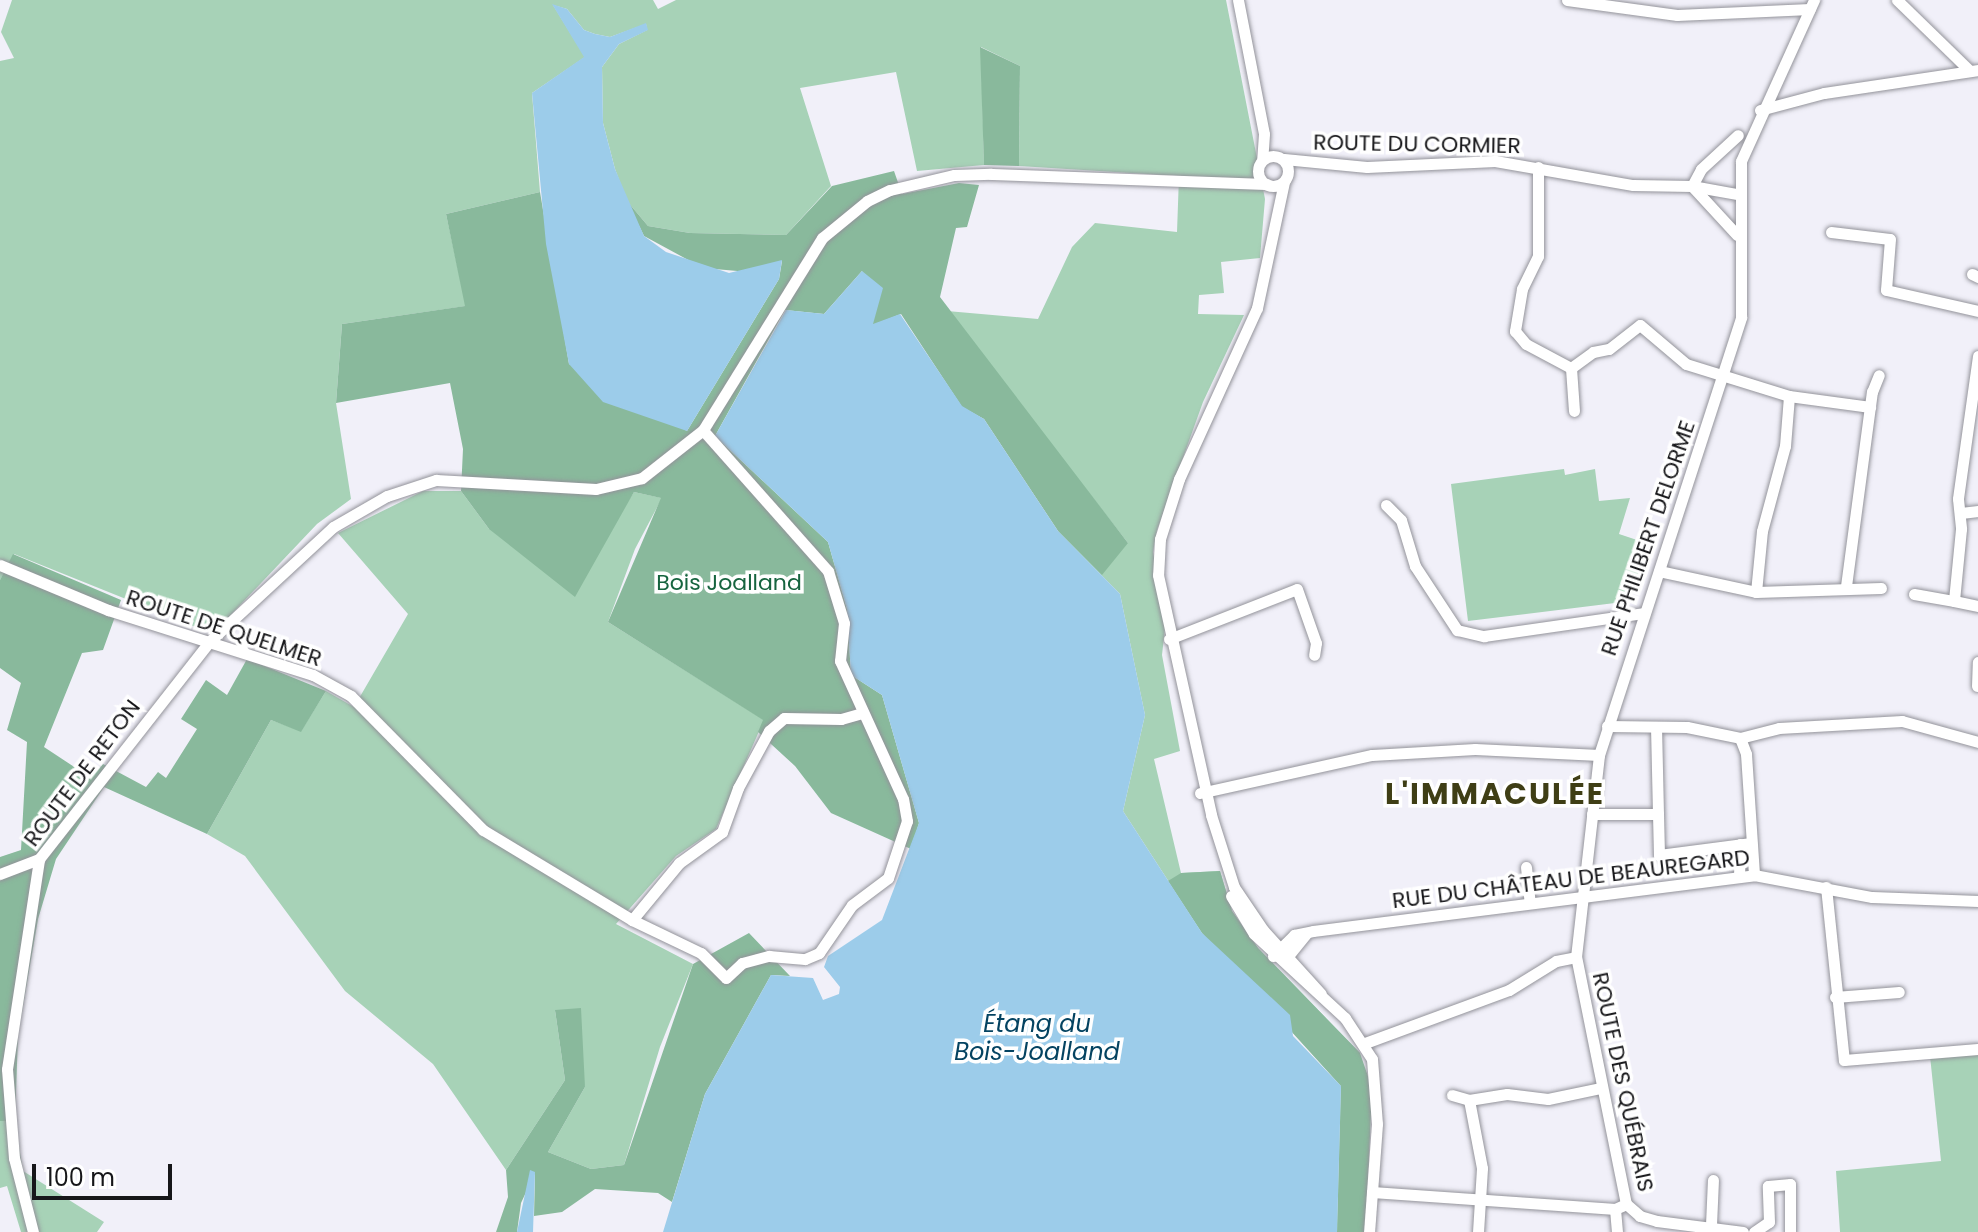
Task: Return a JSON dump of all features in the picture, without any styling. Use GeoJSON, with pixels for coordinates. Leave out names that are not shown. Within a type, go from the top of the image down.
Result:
{"type":"FeatureCollection","features":[{"type":"Feature","properties":{"kind":"street"},"geometry":{"type":"LineString","coordinates":[[1238,0],[1264,134],[1260,164],[1279,221]]}},
{"type":"Feature","properties":{"kind":"street"},"geometry":{"type":"LineString","coordinates":[[1567,0],[1677,15],[1812,5]]}},
{"type":"Feature","properties":{"kind":"street"},"geometry":{"type":"LineString","coordinates":[[1897,0],[1973,70]]}},
{"type":"Feature","properties":{"kind":"street","name":"RUE PHILIBERT DELORME"},"geometry":{"type":"LineString","coordinates":[[1585,896],[1599,755],[1725,376],[1741,317],[1737,194],[1741,161],[1760,110],[1812,5]]}},
{"type":"Feature","properties":{"kind":"street"},"geometry":{"type":"LineString","coordinates":[[1760,110],[1973,70]]}},
{"type":"Feature","properties":{"kind":"street"},"geometry":{"type":"LineString","coordinates":[[1264,134],[1281,157],[1286,179],[1279,221],[1249,332],[1179,479],[1160,539],[1159,584],[1203,792],[1228,889],[1259,932],[1321,994]]}},
{"type":"Feature","properties":{"kind":"street"},"geometry":{"type":"LineString","coordinates":[[1737,235],[1692,186],[1701,169],[1738,135]]}},
{"type":"Feature","properties":{"kind":"street"},"geometry":{"type":"LineString","coordinates":[[1231,185],[1260,164],[1281,157]]}},
{"type":"Feature","properties":{"kind":"street","name":"ROUTE DU CORMIER"},"geometry":{"type":"LineString","coordinates":[[1281,157],[1318,164],[1367,167],[1495,161],[1633,185],[1692,186],[1737,194]]}},
{"type":"Feature","properties":{"kind":"street","name":"ROUTE DE RETON"},"geometry":{"type":"LineString","coordinates":[[33,1232],[14,1158],[7,1069],[39,859],[211,640],[333,527],[387,496],[436,480],[469,478],[564,488],[619,486],[670,460],[703,430],[810,254],[867,201],[922,180],[954,175],[1268,185],[1318,164]]}},
{"type":"Feature","properties":{"kind":"street"},"geometry":{"type":"LineString","coordinates":[[1538,167],[1538,256],[1522,289],[1515,331],[1526,344],[1571,368]]}},
{"type":"Feature","properties":{"kind":"street"},"geometry":{"type":"LineString","coordinates":[[1831,232],[1890,239],[1886,290],[1978,311]]}},
{"type":"Feature","properties":{"kind":"street"},"geometry":{"type":"LineString","coordinates":[[1571,368],[1593,352],[1609,349],[1640,325],[1686,364],[1789,396],[1870,407]]}},
{"type":"Feature","properties":{"kind":"street"},"geometry":{"type":"LineString","coordinates":[[1954,601],[1961,513],[1958,499],[1974,422],[1978,356]]}},
{"type":"Feature","properties":{"kind":"street"},"geometry":{"type":"LineString","coordinates":[[1571,368],[1574,411]]}},
{"type":"Feature","properties":{"kind":"street"},"geometry":{"type":"LineString","coordinates":[[1846,586],[1870,407],[1879,375]]}},
{"type":"Feature","properties":{"kind":"street"},"geometry":{"type":"LineString","coordinates":[[1756,592],[1762,531],[1785,446],[1789,396]]}},
{"type":"Feature","properties":{"kind":"street"},"geometry":{"type":"LineString","coordinates":[[632,920],[679,863],[722,832],[738,788],[769,731],[784,718],[841,719],[862,713],[840,661],[844,623],[828,571],[703,430]]}},
{"type":"Feature","properties":{"kind":"street"},"geometry":{"type":"LineString","coordinates":[[1386,505],[1401,520],[1415,566],[1457,630],[1484,636],[1644,613]]}},
{"type":"Feature","properties":{"kind":"street"},"geometry":{"type":"LineString","coordinates":[[1961,513],[1978,511]]}},
{"type":"Feature","properties":{"kind":"street","name":"ROUTE DE QUELMER"},"geometry":{"type":"LineString","coordinates":[[0,565],[84,602],[313,675],[351,696],[483,830],[632,920],[701,953],[726,978],[742,963],[769,956],[813,957],[852,905],[888,878],[907,821],[903,799],[862,713]]}},
{"type":"Feature","properties":{"kind":"street"},"geometry":{"type":"LineString","coordinates":[[1659,571],[1756,592],[1846,586],[1881,588]]}},
{"type":"Feature","properties":{"kind":"street"},"geometry":{"type":"LineString","coordinates":[[1169,639],[1297,589],[1316,643],[1314,655]]}},
{"type":"Feature","properties":{"kind":"street"},"geometry":{"type":"LineString","coordinates":[[1914,594],[1978,606]]}},
{"type":"Feature","properties":{"kind":"street"},"geometry":{"type":"LineString","coordinates":[[1977,686],[1978,662]]}},
{"type":"Feature","properties":{"kind":"street"},"geometry":{"type":"LineString","coordinates":[[1179,682],[1193,760],[1203,792]]}},
{"type":"Feature","properties":{"kind":"street"},"geometry":{"type":"LineString","coordinates":[[1607,726],[1687,727],[1740,738],[1779,728],[1902,721],[1978,742]]}},
{"type":"Feature","properties":{"kind":"street"},"geometry":{"type":"LineString","coordinates":[[1656,727],[1659,855],[1746,844]]}},
{"type":"Feature","properties":{"kind":"street"},"geometry":{"type":"LineString","coordinates":[[1739,876],[1746,844],[1746,754],[1740,738]]}},
{"type":"Feature","properties":{"kind":"street"},"geometry":{"type":"LineString","coordinates":[[1203,792],[1372,755],[1475,749],[1599,755]]}},
{"type":"Feature","properties":{"kind":"street"},"geometry":{"type":"LineString","coordinates":[[1592,814],[1658,814]]}},
{"type":"Feature","properties":{"kind":"street"},"geometry":{"type":"LineString","coordinates":[[1746,844],[1754,875]]}},
{"type":"Feature","properties":{"kind":"street"},"geometry":{"type":"LineString","coordinates":[[0,874],[39,859]]}},
{"type":"Feature","properties":{"kind":"street"},"geometry":{"type":"LineString","coordinates":[[1526,867],[1530,903]]}},
{"type":"Feature","properties":{"kind":"street","name":"RUE DU CHÂTEAU DE BEAUREGARD"},"geometry":{"type":"LineString","coordinates":[[1300,934],[1754,875],[1922,902],[1978,901]]}},
{"type":"Feature","properties":{"kind":"street"},"geometry":{"type":"LineString","coordinates":[[1826,887],[1835,997],[1844,1060],[1978,1049]]}},
{"type":"Feature","properties":{"kind":"street","name":"ROUTE DES QUÉBRAIS"},"geometry":{"type":"LineString","coordinates":[[1585,896],[1576,957],[1621,1207],[1657,1221],[1711,1225],[1743,1232]]}},
{"type":"Feature","properties":{"kind":"street"},"geometry":{"type":"LineString","coordinates":[[1259,932],[1300,934]]}},
{"type":"Feature","properties":{"kind":"street"},"geometry":{"type":"LineString","coordinates":[[1276,951],[1300,934]]}},
{"type":"Feature","properties":{"kind":"street"},"geometry":{"type":"LineString","coordinates":[[1288,956],[1300,934]]}},
{"type":"Feature","properties":{"kind":"street"},"geometry":{"type":"LineString","coordinates":[[1276,951],[1288,956],[1365,1043],[1378,1092],[1369,1232]]}},
{"type":"Feature","properties":{"kind":"street"},"geometry":{"type":"LineString","coordinates":[[1365,1043],[1509,990],[1556,961],[1576,957]]}},
{"type":"Feature","properties":{"kind":"street"},"geometry":{"type":"LineString","coordinates":[[1835,997],[1899,992]]}},
{"type":"Feature","properties":{"kind":"street"},"geometry":{"type":"LineString","coordinates":[[1452,1095],[1469,1100],[1507,1094],[1548,1099],[1600,1088]]}},
{"type":"Feature","properties":{"kind":"street"},"geometry":{"type":"LineString","coordinates":[[1469,1100],[1482,1168],[1478,1232]]}},
{"type":"Feature","properties":{"kind":"street"},"geometry":{"type":"LineString","coordinates":[[1711,1225],[1713,1180]]}},
{"type":"Feature","properties":{"kind":"street"},"geometry":{"type":"LineString","coordinates":[[1754,1232],[1769,1227],[1768,1186],[1790,1184],[1790,1232]]}},
{"type":"Feature","properties":{"kind":"street"},"geometry":{"type":"LineString","coordinates":[[1372,1192],[1621,1207],[1617,1232]]}},
{"type":"Feature","properties":{"kind":"green space"},"geometry":{"type":"Polygon","coordinates":[[[12,0],[653,0],[658,9],[676,0],[1226,0],[1265,199],[1260,258],[1221,262],[1224,293],[1199,295],[1198,314],[1244,315],[1203,402],[1157,530],[1153,552],[1165,628],[1162,655],[1180,751],[1154,759],[1181,873],[1220,871],[1232,911],[1258,948],[1360,1053],[1337,1232],[1341,1086],[1202,933],[1123,811],[1145,715],[1120,594],[1058,531],[1128,543],[947,311],[1038,319],[1072,247],[1095,223],[1177,232],[1179,176],[1019,166],[1020,66],[981,47],[984,165],[917,171],[896,72],[800,88],[831,186],[786,235],[690,233],[648,226],[627,201],[615,169],[603,123],[602,67],[619,44],[647,30],[646,24],[610,37],[595,34],[584,30],[567,9],[553,5],[585,57],[532,93],[540,192],[446,214],[466,306],[342,324],[336,403],[351,499],[317,524],[225,621],[203,630],[14,554],[0,580],[0,61],[14,58],[1,32],[12,0]]]}},
{"type":"Feature","properties":{"kind":"green space"},"geometry":{"type":"Polygon","coordinates":[[[980,47],[1020,66],[1019,166],[984,165],[980,47]]]}},
{"type":"Feature","properties":{"kind":"green space","name":"Bois Joalland"},"geometry":{"type":"Polygon","coordinates":[[[894,171],[902,194],[959,183],[979,185],[967,227],[956,228],[940,297],[1128,543],[1102,575],[1058,531],[984,419],[962,407],[901,314],[873,325],[862,271],[824,314],[785,310],[715,436],[828,542],[847,609],[851,675],[882,695],[919,823],[911,849],[831,813],[795,766],[758,732],[763,720],[608,622],[661,498],[634,492],[575,597],[489,529],[461,491],[463,449],[450,383],[336,403],[342,324],[465,306],[446,214],[540,192],[569,364],[687,431],[779,279],[782,261],[749,272],[703,268],[644,236],[627,201],[648,226],[690,233],[786,235],[832,186],[894,171]]]}},
{"type":"Feature","properties":{"kind":"green space"},"geometry":{"type":"Polygon","coordinates":[[[1564,469],[1565,475],[1595,469],[1599,501],[1630,498],[1619,534],[1649,544],[1636,583],[1627,582],[1623,602],[1468,621],[1451,484],[1564,469]]]}},
{"type":"Feature","properties":{"kind":"green space"},"geometry":{"type":"Polygon","coordinates":[[[423,491],[461,491],[489,529],[619,515],[634,492],[662,498],[635,549],[608,622],[764,720],[716,829],[676,856],[616,924],[693,964],[660,1047],[624,1165],[591,1169],[548,1152],[585,1087],[555,1010],[565,1080],[506,1170],[433,1064],[345,991],[245,856],[207,834],[271,720],[301,731],[326,691],[354,707],[408,614],[338,533],[423,491]]]}},
{"type":"Feature","properties":{"kind":"green space"},"geometry":{"type":"Polygon","coordinates":[[[13,554],[121,600],[103,650],[82,653],[44,747],[91,778],[103,764],[146,787],[158,772],[166,778],[197,729],[181,719],[206,680],[227,695],[247,659],[326,691],[301,732],[271,720],[207,834],[104,787],[56,859],[38,919],[18,1035],[15,1121],[0,1121],[0,857],[21,850],[27,742],[7,730],[21,683],[0,668],[0,580],[13,554]]]}},
{"type":"Feature","properties":{"kind":"green space"},"geometry":{"type":"Polygon","coordinates":[[[1220,871],[1232,911],[1258,948],[1360,1053],[1372,1088],[1366,1232],[1337,1232],[1341,1086],[1202,933],[1168,881],[1181,873],[1220,871]]]}},
{"type":"Feature","properties":{"kind":"green space"},"geometry":{"type":"Polygon","coordinates":[[[749,933],[790,976],[771,975],[705,1094],[672,1202],[658,1193],[595,1189],[562,1212],[534,1216],[535,1173],[521,1203],[517,1232],[496,1232],[508,1197],[506,1170],[565,1080],[555,1010],[581,1008],[585,1087],[548,1152],[591,1169],[624,1165],[693,964],[749,933]]]}},
{"type":"Feature","properties":{"kind":"green space"},"geometry":{"type":"Polygon","coordinates":[[[1978,1050],[1978,1232],[1840,1232],[1836,1171],[1941,1161],[1930,1056],[1978,1050]]]}},
{"type":"Feature","properties":{"kind":"green space"},"geometry":{"type":"Polygon","coordinates":[[[0,1121],[15,1121],[23,1171],[104,1222],[97,1232],[21,1232],[7,1186],[0,1188],[0,1121]]]}},
{"type":"Feature","properties":{"kind":"water"},"geometry":{"type":"Polygon","coordinates":[[[552,4],[567,9],[584,30],[595,34],[610,37],[646,23],[648,30],[619,44],[602,67],[603,123],[615,169],[644,236],[666,252],[729,273],[782,260],[779,279],[687,431],[603,402],[569,364],[546,244],[532,93],[584,57],[552,4]]]}},
{"type":"Feature","properties":{"kind":"water","name":"Étang du Bois-Joalland"},"geometry":{"type":"Polygon","coordinates":[[[862,271],[883,288],[873,324],[900,314],[962,406],[984,419],[1058,531],[1120,594],[1145,715],[1123,811],[1202,933],[1290,1015],[1293,1036],[1341,1086],[1337,1232],[663,1232],[705,1094],[771,975],[813,978],[823,1000],[839,994],[840,987],[824,967],[828,956],[882,920],[919,823],[882,695],[851,675],[847,609],[828,542],[715,436],[786,310],[824,314],[862,271]]]}},
{"type":"Feature","properties":{"kind":"water"},"geometry":{"type":"Polygon","coordinates":[[[530,1170],[535,1172],[533,1232],[517,1232],[530,1170]]]}},
{"type":"Feature","properties":{"kind":"district","name":"L'IMMACULÉE"},"geometry":{"type":"Point","coordinates":[1495,794]}}]}
